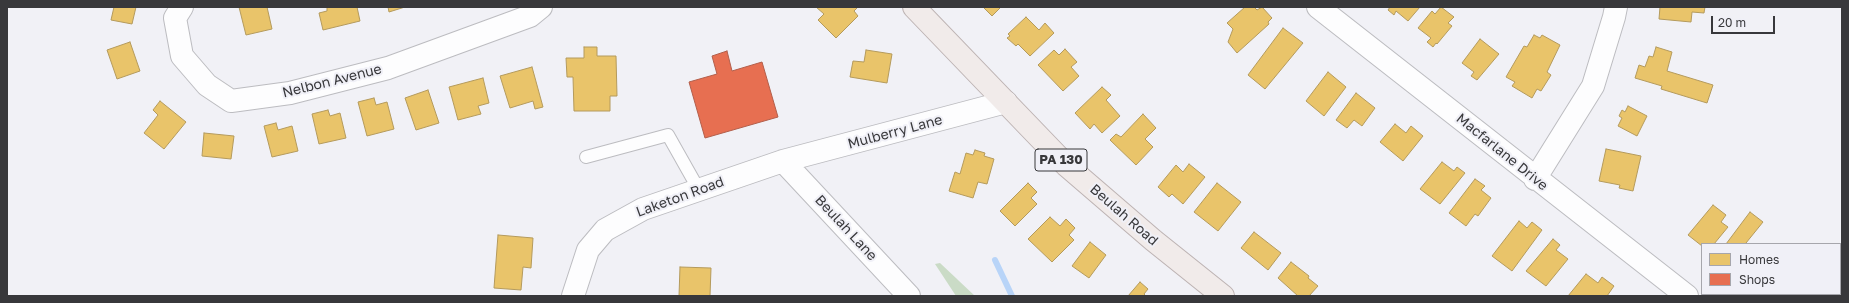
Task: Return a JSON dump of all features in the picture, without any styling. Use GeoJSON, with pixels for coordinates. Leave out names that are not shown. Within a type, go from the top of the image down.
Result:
{"type":"FeatureCollection","features":[{"type":"Feature","properties":{"kind":"main road","name":"Beulah Road"},"geometry":{"type":"LineString","coordinates":[[914,7],[1067,166],[1153,240],[1223,296]]}},
{"type":"Feature","properties":{"kind":"street","name":"Nelbon Avenue"},"geometry":{"type":"LineString","coordinates":[[182,7],[175,18],[182,56],[206,85],[231,101],[290,93],[388,68],[530,16],[541,7]]}},
{"type":"Feature","properties":{"kind":"street","name":"Macfarlane Drive"},"geometry":{"type":"LineString","coordinates":[[1318,7],[1535,179],[1687,296]]}},
{"type":"Feature","properties":{"kind":"street"},"geometry":{"type":"LineString","coordinates":[[1535,179],[1593,86],[1616,7]]}},
{"type":"Feature","properties":{"kind":"street","name":"Mulberry Lane"},"geometry":{"type":"LineString","coordinates":[[783,161],[1006,102]]}},
{"type":"Feature","properties":{"kind":"street","name":"Laketon Road"},"geometry":{"type":"LineString","coordinates":[[573,296],[588,250],[605,230],[643,209],[783,161]]}},
{"type":"Feature","properties":{"kind":"street","name":"Beulah Lane"},"geometry":{"type":"LineString","coordinates":[[783,161],[909,296]]}},
{"type":"Feature","properties":{"kind":"lane"},"geometry":{"type":"LineString","coordinates":[[586,157],[668,135],[699,190]]}},
{"type":"Feature","properties":{"kind":"green space"},"geometry":{"type":"Polygon","coordinates":[[[940,263],[975,296],[956,296],[935,264],[940,263]]]}},
{"type":"Feature","properties":{"kind":"building: Homes"},"geometry":{"type":"Polygon","coordinates":[[[114,7],[136,7],[132,24],[111,20],[114,7]]]}},
{"type":"Feature","properties":{"kind":"building: Homes"},"geometry":{"type":"Polygon","coordinates":[[[239,7],[267,7],[272,29],[246,35],[239,7]]]}},
{"type":"Feature","properties":{"kind":"building: Homes"},"geometry":{"type":"Polygon","coordinates":[[[327,7],[357,7],[360,21],[323,30],[319,13],[327,11],[327,7]]]}},
{"type":"Feature","properties":{"kind":"building: Homes"},"geometry":{"type":"Polygon","coordinates":[[[388,7],[405,7],[389,12],[388,7]]]}},
{"type":"Feature","properties":{"kind":"building: Homes"},"geometry":{"type":"Polygon","coordinates":[[[816,7],[858,7],[854,11],[858,16],[836,38],[818,20],[824,14],[816,7]]]}},
{"type":"Feature","properties":{"kind":"building: Homes"},"geometry":{"type":"Polygon","coordinates":[[[983,7],[1001,7],[992,16],[983,7]]]}},
{"type":"Feature","properties":{"kind":"building: Homes"},"geometry":{"type":"Polygon","coordinates":[[[1245,7],[1254,7],[1257,10],[1262,7],[1272,18],[1268,22],[1269,24],[1237,53],[1228,42],[1233,29],[1227,23],[1245,7]]]}},
{"type":"Feature","properties":{"kind":"building: Homes"},"geometry":{"type":"Polygon","coordinates":[[[1390,7],[1420,7],[1408,21],[1396,11],[1394,15],[1388,10],[1390,7]]]}},
{"type":"Feature","properties":{"kind":"building: Homes"},"geometry":{"type":"Polygon","coordinates":[[[1441,7],[1454,17],[1448,23],[1452,26],[1433,47],[1427,42],[1431,38],[1418,28],[1432,11],[1435,14],[1441,7]]]}},
{"type":"Feature","properties":{"kind":"building: Homes"},"geometry":{"type":"Polygon","coordinates":[[[1660,7],[1705,7],[1704,13],[1692,12],[1691,22],[1659,19],[1660,7]]]}},
{"type":"Feature","properties":{"kind":"building: Homes"},"geometry":{"type":"Polygon","coordinates":[[[1026,17],[1039,30],[1045,23],[1054,33],[1030,56],[1018,44],[1016,46],[1007,38],[1010,36],[1008,34],[1026,17]]]}},
{"type":"Feature","properties":{"kind":"building: Homes"},"geometry":{"type":"Polygon","coordinates":[[[1283,28],[1303,43],[1265,89],[1248,75],[1283,28]]]}},
{"type":"Feature","properties":{"kind":"building: Homes"},"geometry":{"type":"Polygon","coordinates":[[[1534,35],[1540,38],[1542,35],[1560,45],[1547,72],[1551,75],[1541,91],[1537,89],[1532,98],[1512,86],[1515,82],[1506,77],[1524,46],[1527,47],[1534,35]]]}},
{"type":"Feature","properties":{"kind":"building: Homes"},"geometry":{"type":"Polygon","coordinates":[[[1480,39],[1499,54],[1477,80],[1471,76],[1474,72],[1462,63],[1480,39]]]}},
{"type":"Feature","properties":{"kind":"building: Homes"},"geometry":{"type":"Polygon","coordinates":[[[130,42],[140,71],[117,79],[107,50],[130,42]]]}},
{"type":"Feature","properties":{"kind":"building: Homes"},"geometry":{"type":"Polygon","coordinates":[[[584,47],[597,47],[597,56],[616,56],[617,96],[610,96],[610,111],[574,111],[573,77],[567,77],[566,58],[584,58],[584,47]]]}},
{"type":"Feature","properties":{"kind":"building: Homes"},"geometry":{"type":"Polygon","coordinates":[[[1656,47],[1672,52],[1667,71],[1713,85],[1707,103],[1661,89],[1662,86],[1635,78],[1639,65],[1645,67],[1649,56],[1653,57],[1656,47]]]}},
{"type":"Feature","properties":{"kind":"building: Homes"},"geometry":{"type":"Polygon","coordinates":[[[1065,49],[1077,62],[1071,67],[1079,76],[1063,91],[1038,65],[1054,50],[1059,55],[1065,49]]]}},
{"type":"Feature","properties":{"kind":"building: Homes"},"geometry":{"type":"Polygon","coordinates":[[[866,50],[892,54],[887,83],[850,77],[853,61],[864,62],[866,50]]]}},
{"type":"Feature","properties":{"kind":"building: Homes"},"geometry":{"type":"Polygon","coordinates":[[[532,67],[543,107],[535,109],[533,101],[510,108],[500,76],[532,67]]]}},
{"type":"Feature","properties":{"kind":"building: Homes"},"geometry":{"type":"Polygon","coordinates":[[[1328,72],[1346,87],[1324,116],[1306,101],[1328,72]]]}},
{"type":"Feature","properties":{"kind":"building: Homes"},"geometry":{"type":"Polygon","coordinates":[[[483,78],[489,103],[478,106],[481,114],[458,120],[449,87],[483,78]]]}},
{"type":"Feature","properties":{"kind":"building: Homes"},"geometry":{"type":"Polygon","coordinates":[[[1102,87],[1111,95],[1106,100],[1120,116],[1102,133],[1094,124],[1090,129],[1075,113],[1102,87]]]}},
{"type":"Feature","properties":{"kind":"building: Homes"},"geometry":{"type":"Polygon","coordinates":[[[428,90],[439,123],[416,130],[405,98],[428,90]]]}},
{"type":"Feature","properties":{"kind":"building: Homes"},"geometry":{"type":"Polygon","coordinates":[[[1356,93],[1375,108],[1362,126],[1354,120],[1347,128],[1336,120],[1356,93]]]}},
{"type":"Feature","properties":{"kind":"building: Homes"},"geometry":{"type":"Polygon","coordinates":[[[374,98],[376,105],[387,102],[394,129],[367,136],[358,102],[374,98]]]}},
{"type":"Feature","properties":{"kind":"building: Homes"},"geometry":{"type":"Polygon","coordinates":[[[160,101],[186,122],[164,149],[144,133],[158,115],[153,110],[160,101]]]}},
{"type":"Feature","properties":{"kind":"building: Homes"},"geometry":{"type":"Polygon","coordinates":[[[1628,106],[1647,116],[1637,136],[1618,126],[1622,118],[1619,116],[1622,110],[1625,112],[1628,106]]]}},
{"type":"Feature","properties":{"kind":"building: Homes"},"geometry":{"type":"Polygon","coordinates":[[[328,110],[330,116],[340,113],[346,138],[319,144],[312,114],[328,110]]]}},
{"type":"Feature","properties":{"kind":"building: Homes"},"geometry":{"type":"Polygon","coordinates":[[[1143,114],[1156,128],[1145,139],[1153,147],[1136,165],[1110,140],[1116,134],[1121,137],[1143,114]]]}},
{"type":"Feature","properties":{"kind":"building: Homes"},"geometry":{"type":"Polygon","coordinates":[[[276,123],[278,130],[292,126],[298,151],[272,157],[264,126],[276,123]]]}},
{"type":"Feature","properties":{"kind":"building: Homes"},"geometry":{"type":"Polygon","coordinates":[[[1395,124],[1406,133],[1411,126],[1423,136],[1403,161],[1380,142],[1395,124]]]}},
{"type":"Feature","properties":{"kind":"building: Homes"},"geometry":{"type":"Polygon","coordinates":[[[204,133],[234,136],[231,159],[202,156],[204,133]]]}},
{"type":"Feature","properties":{"kind":"building: Homes"},"geometry":{"type":"Polygon","coordinates":[[[1606,149],[1641,156],[1633,191],[1619,188],[1620,185],[1599,181],[1606,149]]]}},
{"type":"Feature","properties":{"kind":"building: Homes"},"geometry":{"type":"Polygon","coordinates":[[[975,150],[985,153],[984,156],[994,159],[987,184],[978,182],[973,198],[949,191],[955,172],[960,174],[966,153],[973,155],[975,150]]]}},
{"type":"Feature","properties":{"kind":"building: Homes"},"geometry":{"type":"Polygon","coordinates":[[[1442,162],[1454,171],[1457,167],[1465,173],[1440,204],[1420,189],[1442,162]]]}},
{"type":"Feature","properties":{"kind":"building: Homes"},"geometry":{"type":"Polygon","coordinates":[[[1189,164],[1205,177],[1183,204],[1172,194],[1169,197],[1158,187],[1176,165],[1183,172],[1189,164]]]}},
{"type":"Feature","properties":{"kind":"building: Homes"},"geometry":{"type":"Polygon","coordinates":[[[1475,179],[1485,186],[1481,190],[1491,198],[1478,216],[1475,214],[1466,226],[1449,213],[1475,179]]]}},
{"type":"Feature","properties":{"kind":"building: Homes"},"geometry":{"type":"Polygon","coordinates":[[[1028,183],[1037,192],[1031,198],[1037,204],[1015,226],[1000,211],[1028,183]]]}},
{"type":"Feature","properties":{"kind":"building: Homes"},"geometry":{"type":"Polygon","coordinates":[[[1217,183],[1241,202],[1218,231],[1194,212],[1217,183]]]}},
{"type":"Feature","properties":{"kind":"building: Homes"},"geometry":{"type":"Polygon","coordinates":[[[1713,205],[1726,215],[1721,222],[1728,227],[1715,243],[1701,243],[1701,245],[1688,235],[1713,205]]]}},
{"type":"Feature","properties":{"kind":"building: Homes"},"geometry":{"type":"Polygon","coordinates":[[[1750,212],[1763,222],[1746,243],[1727,243],[1750,212]]]}},
{"type":"Feature","properties":{"kind":"building: Homes"},"geometry":{"type":"Polygon","coordinates":[[[1050,217],[1060,226],[1066,219],[1075,228],[1069,235],[1074,240],[1052,262],[1028,239],[1050,217]]]}},
{"type":"Feature","properties":{"kind":"building: Homes"},"geometry":{"type":"Polygon","coordinates":[[[1519,221],[1527,228],[1532,222],[1542,230],[1512,271],[1492,256],[1519,221]]]}},
{"type":"Feature","properties":{"kind":"building: Homes"},"geometry":{"type":"Polygon","coordinates":[[[1254,232],[1281,253],[1268,270],[1241,248],[1254,232]]]}},
{"type":"Feature","properties":{"kind":"building: Homes"},"geometry":{"type":"Polygon","coordinates":[[[498,235],[533,238],[531,268],[523,267],[521,290],[494,288],[498,235]]]}},
{"type":"Feature","properties":{"kind":"building: Homes"},"geometry":{"type":"Polygon","coordinates":[[[1553,239],[1560,245],[1556,250],[1568,259],[1546,286],[1526,271],[1553,239]]]}},
{"type":"Feature","properties":{"kind":"building: Homes"},"geometry":{"type":"Polygon","coordinates":[[[1090,242],[1106,255],[1089,278],[1072,266],[1090,242]]]}},
{"type":"Feature","properties":{"kind":"building: Homes"},"geometry":{"type":"Polygon","coordinates":[[[1291,262],[1309,276],[1308,278],[1318,286],[1309,296],[1298,296],[1278,278],[1291,262]]]}},
{"type":"Feature","properties":{"kind":"building: Homes"},"geometry":{"type":"Polygon","coordinates":[[[680,267],[711,268],[710,296],[679,296],[680,267]]]}},
{"type":"Feature","properties":{"kind":"building: Homes"},"geometry":{"type":"Polygon","coordinates":[[[1586,274],[1598,283],[1602,277],[1614,286],[1607,296],[1568,296],[1586,274]]]}},
{"type":"Feature","properties":{"kind":"building: Homes"},"geometry":{"type":"Polygon","coordinates":[[[1140,282],[1148,289],[1144,294],[1146,296],[1128,296],[1140,282]]]}},
{"type":"Feature","properties":{"kind":"building: Homes"},"geometry":{"type":"Polygon","coordinates":[[[1751,295],[1788,295],[1788,296],[1751,295]]]}},
{"type":"Feature","properties":{"kind":"building: Shops"},"geometry":{"type":"Polygon","coordinates":[[[727,51],[732,71],[762,62],[778,117],[705,138],[689,82],[717,74],[712,56],[727,51]]]}},
{"type":"Feature","properties":{"kind":"waterway"},"geometry":{"type":"LineString","coordinates":[[995,260],[1012,296]]}}]}
